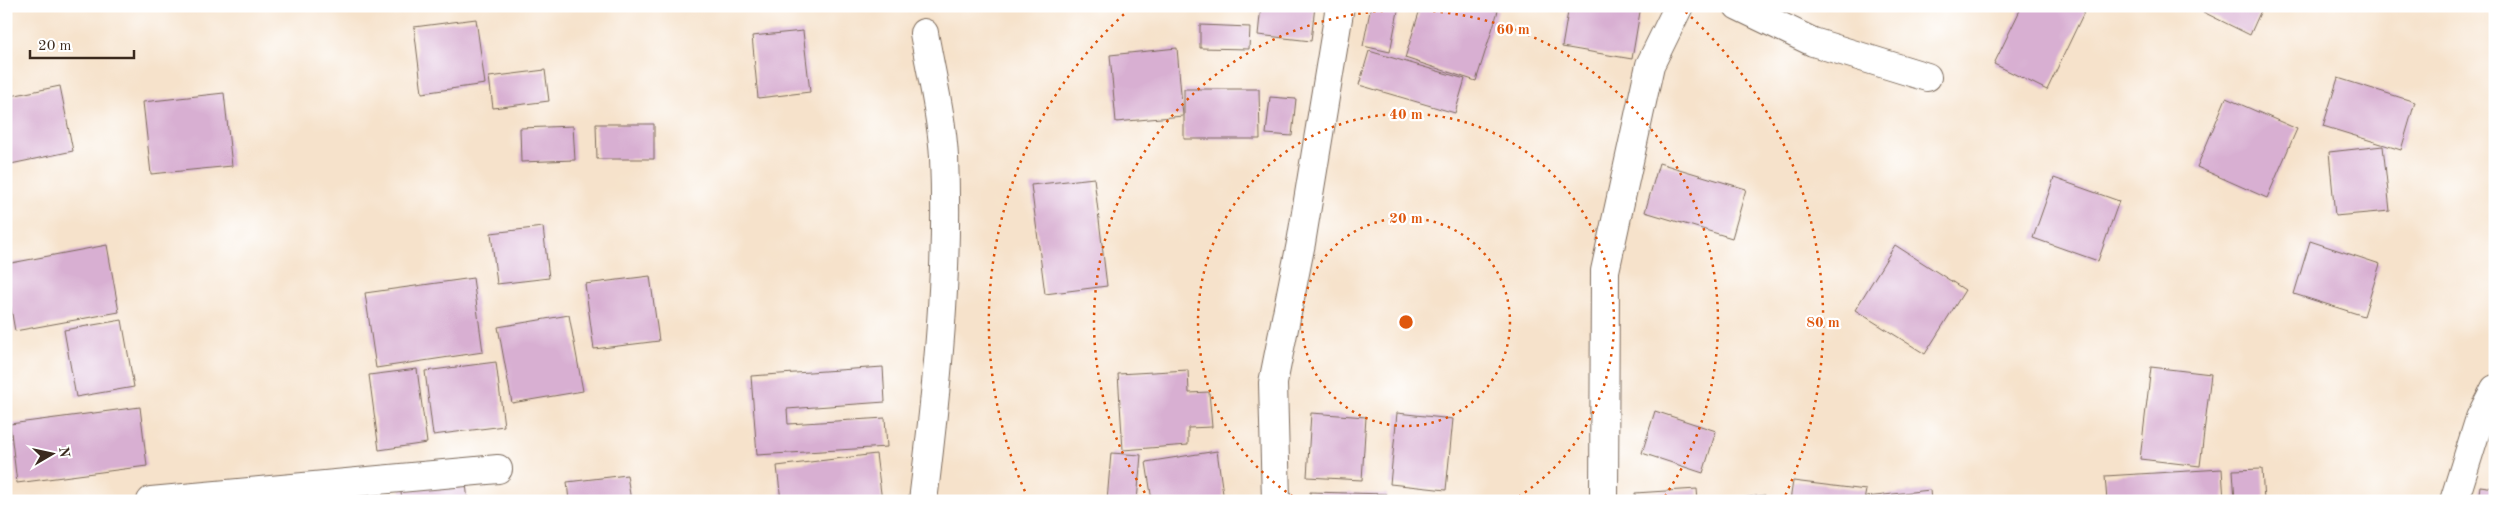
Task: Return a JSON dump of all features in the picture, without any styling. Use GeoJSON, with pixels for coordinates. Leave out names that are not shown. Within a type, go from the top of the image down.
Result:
{"type":"FeatureCollection","features":[{"type":"Feature","properties":{"kind":"street"},"geometry":{"type":"LineString","coordinates":[[1276,501],[1273,384],[1301,243],[1340,6]]}},
{"type":"Feature","properties":{"kind":"street"},"geometry":{"type":"LineString","coordinates":[[1604,501],[1605,271],[1650,65],[1679,6]]}},
{"type":"Feature","properties":{"kind":"street"},"geometry":{"type":"LineString","coordinates":[[1738,6],[1813,42],[1927,77]]}},
{"type":"Feature","properties":{"kind":"street"},"geometry":{"type":"LineString","coordinates":[[923,501],[930,444],[946,245],[944,155],[924,33]]}},
{"type":"Feature","properties":{"kind":"street"},"geometry":{"type":"LineString","coordinates":[[2454,501],[2480,418],[2495,388]]}},
{"type":"Feature","properties":{"kind":"street"},"geometry":{"type":"LineString","coordinates":[[151,501],[498,469]]}},
{"type":"Feature","properties":{"kind":"building"},"geometry":{"type":"Polygon","coordinates":[[[1261,6],[1315,6],[1311,41],[1258,35],[1261,6]]]}},
{"type":"Feature","properties":{"kind":"building"},"geometry":{"type":"Polygon","coordinates":[[[1371,6],[1399,6],[1390,52],[1363,46],[1371,6]]]}},
{"type":"Feature","properties":{"kind":"building"},"geometry":{"type":"Polygon","coordinates":[[[1421,6],[1483,6],[1498,11],[1476,81],[1405,58],[1421,6]]]}},
{"type":"Feature","properties":{"kind":"building"},"geometry":{"type":"Polygon","coordinates":[[[1569,6],[1641,6],[1632,59],[1562,47],[1569,6]]]}},
{"type":"Feature","properties":{"kind":"building"},"geometry":{"type":"Polygon","coordinates":[[[2022,6],[2087,6],[2047,90],[1994,64],[2022,6]]]}},
{"type":"Feature","properties":{"kind":"building"},"geometry":{"type":"Polygon","coordinates":[[[2191,6],[2263,6],[2250,35],[2191,6]]]}},
{"type":"Feature","properties":{"kind":"building"},"geometry":{"type":"Polygon","coordinates":[[[476,19],[485,84],[422,93],[414,27],[476,19]]]}},
{"type":"Feature","properties":{"kind":"building"},"geometry":{"type":"Polygon","coordinates":[[[1200,25],[1250,27],[1249,49],[1200,48],[1200,25]]]}},
{"type":"Feature","properties":{"kind":"building"},"geometry":{"type":"Polygon","coordinates":[[[803,31],[810,92],[758,98],[752,36],[803,31]]]}},
{"type":"Feature","properties":{"kind":"building"},"geometry":{"type":"Polygon","coordinates":[[[1177,48],[1183,116],[1116,122],[1110,55],[1177,48]]]}},
{"type":"Feature","properties":{"kind":"building"},"geometry":{"type":"Polygon","coordinates":[[[1369,51],[1465,79],[1455,113],[1359,85],[1369,51]]]}},
{"type":"Feature","properties":{"kind":"building"},"geometry":{"type":"Polygon","coordinates":[[[545,70],[549,101],[493,108],[489,77],[545,70]]]}},
{"type":"Feature","properties":{"kind":"building"},"geometry":{"type":"Polygon","coordinates":[[[2338,78],[2415,102],[2401,150],[2323,126],[2338,78]]]}},
{"type":"Feature","properties":{"kind":"building"},"geometry":{"type":"Polygon","coordinates":[[[60,86],[73,151],[6,165],[6,97],[60,86]]]}},
{"type":"Feature","properties":{"kind":"building"},"geometry":{"type":"Polygon","coordinates":[[[1184,89],[1259,89],[1260,139],[1184,139],[1184,89]]]}},
{"type":"Feature","properties":{"kind":"building"},"geometry":{"type":"Polygon","coordinates":[[[224,93],[232,166],[151,174],[143,102],[224,93]]]}},
{"type":"Feature","properties":{"kind":"building"},"geometry":{"type":"Polygon","coordinates":[[[1270,97],[1296,99],[1292,136],[1266,134],[1270,97]]]}},
{"type":"Feature","properties":{"kind":"building"},"geometry":{"type":"Polygon","coordinates":[[[2226,98],[2297,129],[2267,198],[2197,167],[2226,98]]]}},
{"type":"Feature","properties":{"kind":"building"},"geometry":{"type":"Polygon","coordinates":[[[596,124],[654,124],[654,159],[597,159],[596,124]]]}},
{"type":"Feature","properties":{"kind":"building"},"geometry":{"type":"Polygon","coordinates":[[[573,126],[575,160],[521,162],[520,128],[573,126]]]}},
{"type":"Feature","properties":{"kind":"building"},"geometry":{"type":"Polygon","coordinates":[[[2383,146],[2390,211],[2335,216],[2329,152],[2383,146]]]}},
{"type":"Feature","properties":{"kind":"building"},"geometry":{"type":"Polygon","coordinates":[[[1659,163],[1746,189],[1732,238],[1645,212],[1659,163]]]}},
{"type":"Feature","properties":{"kind":"building"},"geometry":{"type":"Polygon","coordinates":[[[1094,178],[1107,286],[1045,294],[1031,185],[1094,178]]]}},
{"type":"Feature","properties":{"kind":"building"},"geometry":{"type":"Polygon","coordinates":[[[2054,178],[2119,201],[2098,261],[2033,238],[2054,178]]]}},
{"type":"Feature","properties":{"kind":"building"},"geometry":{"type":"Polygon","coordinates":[[[543,227],[549,278],[497,284],[491,233],[543,227]]]}},
{"type":"Feature","properties":{"kind":"building"},"geometry":{"type":"Polygon","coordinates":[[[2310,241],[2380,264],[2364,316],[2294,294],[2310,241]]]}},
{"type":"Feature","properties":{"kind":"building"},"geometry":{"type":"Polygon","coordinates":[[[107,245],[119,312],[15,331],[6,280],[6,264],[107,245]]]}},
{"type":"Feature","properties":{"kind":"building"},"geometry":{"type":"Polygon","coordinates":[[[1895,245],[1965,290],[1925,354],[1855,310],[1895,245]]]}},
{"type":"Feature","properties":{"kind":"building"},"geometry":{"type":"Polygon","coordinates":[[[650,276],[659,341],[594,349],[585,284],[650,276]]]}},
{"type":"Feature","properties":{"kind":"building"},"geometry":{"type":"Polygon","coordinates":[[[473,278],[483,352],[376,368],[365,293],[473,278]]]}},
{"type":"Feature","properties":{"kind":"building"},"geometry":{"type":"Polygon","coordinates":[[[569,315],[583,391],[512,403],[498,327],[569,315]]]}},
{"type":"Feature","properties":{"kind":"building"},"geometry":{"type":"Polygon","coordinates":[[[122,320],[134,387],[76,397],[64,330],[122,320]]]}},
{"type":"Feature","properties":{"kind":"building"},"geometry":{"type":"Polygon","coordinates":[[[496,362],[504,426],[433,435],[425,371],[496,362]]]}},
{"type":"Feature","properties":{"kind":"building"},"geometry":{"type":"Polygon","coordinates":[[[883,367],[885,402],[787,409],[788,424],[885,418],[887,447],[757,455],[751,376],[883,367]]]}},
{"type":"Feature","properties":{"kind":"building"},"geometry":{"type":"Polygon","coordinates":[[[2151,367],[2211,374],[2200,466],[2140,459],[2151,367]]]}},
{"type":"Feature","properties":{"kind":"building"},"geometry":{"type":"Polygon","coordinates":[[[417,369],[427,443],[379,450],[369,375],[417,369]]]}},
{"type":"Feature","properties":{"kind":"building"},"geometry":{"type":"Polygon","coordinates":[[[1188,370],[1189,393],[1209,392],[1212,427],[1188,428],[1188,445],[1123,450],[1118,374],[1188,370]]]}},
{"type":"Feature","properties":{"kind":"building"},"geometry":{"type":"Polygon","coordinates":[[[140,407],[147,466],[17,483],[10,424],[140,407]]]}},
{"type":"Feature","properties":{"kind":"building"},"geometry":{"type":"Polygon","coordinates":[[[1655,411],[1716,431],[1703,473],[1642,453],[1655,411]]]}},
{"type":"Feature","properties":{"kind":"building"},"geometry":{"type":"Polygon","coordinates":[[[1311,413],[1366,417],[1362,480],[1307,477],[1311,413]]]}},
{"type":"Feature","properties":{"kind":"building"},"geometry":{"type":"Polygon","coordinates":[[[1397,413],[1453,419],[1446,490],[1390,484],[1397,413]]]}},
{"type":"Feature","properties":{"kind":"building"},"geometry":{"type":"Polygon","coordinates":[[[1217,451],[1224,501],[1152,501],[1146,462],[1217,451]]]}},
{"type":"Feature","properties":{"kind":"building"},"geometry":{"type":"Polygon","coordinates":[[[1111,453],[1141,455],[1137,501],[1107,501],[1111,453]]]}},
{"type":"Feature","properties":{"kind":"building"},"geometry":{"type":"Polygon","coordinates":[[[876,454],[882,501],[781,501],[777,466],[876,454]]]}},
{"type":"Feature","properties":{"kind":"building"},"geometry":{"type":"Polygon","coordinates":[[[2222,469],[2224,501],[2107,501],[2105,476],[2222,469]]]}},
{"type":"Feature","properties":{"kind":"building"},"geometry":{"type":"Polygon","coordinates":[[[2262,469],[2264,501],[2235,501],[2233,470],[2262,469]]]}},
{"type":"Feature","properties":{"kind":"building"},"geometry":{"type":"Polygon","coordinates":[[[465,475],[468,501],[402,501],[400,484],[465,475]]]}},
{"type":"Feature","properties":{"kind":"building"},"geometry":{"type":"Polygon","coordinates":[[[627,475],[631,501],[569,501],[567,482],[627,475]]]}},
{"type":"Feature","properties":{"kind":"building"},"geometry":{"type":"Polygon","coordinates":[[[1793,481],[1866,490],[1864,501],[1790,501],[1793,481]]]}},
{"type":"Feature","properties":{"kind":"building"},"geometry":{"type":"Polygon","coordinates":[[[2480,486],[2495,488],[2495,501],[2478,501],[2480,486]]]}},
{"type":"Feature","properties":{"kind":"building"},"geometry":{"type":"Polygon","coordinates":[[[1697,489],[1698,501],[1636,501],[1635,493],[1697,489]]]}},
{"type":"Feature","properties":{"kind":"building"},"geometry":{"type":"Polygon","coordinates":[[[1930,490],[1931,501],[1866,501],[1866,497],[1930,490]]]}},
{"type":"Feature","properties":{"kind":"building"},"geometry":{"type":"Polygon","coordinates":[[[1310,492],[1387,494],[1387,501],[1310,501],[1310,492]]]}},
{"type":"Feature","properties":{"kind":"building"},"geometry":{"type":"Polygon","coordinates":[[[1765,495],[1766,501],[1725,501],[1725,500],[1765,495]]]}}]}
